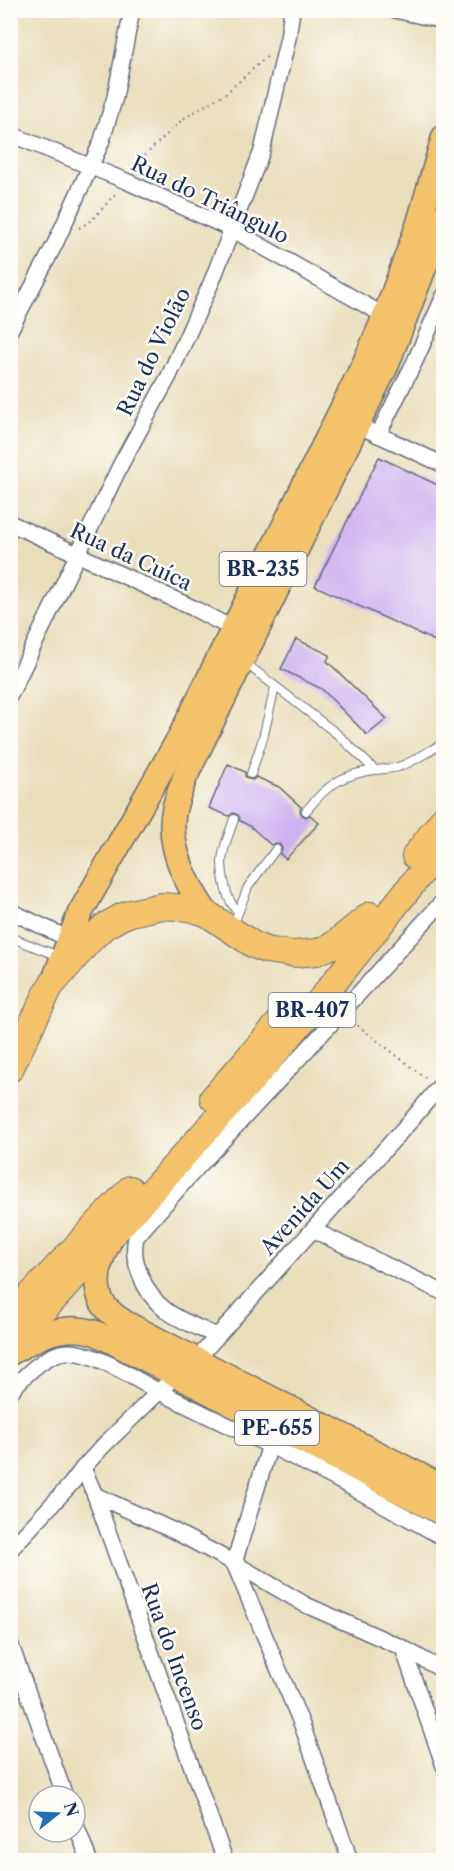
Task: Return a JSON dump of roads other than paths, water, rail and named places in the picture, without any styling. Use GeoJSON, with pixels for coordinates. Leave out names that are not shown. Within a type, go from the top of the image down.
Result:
{"type":"FeatureCollection","features":[{"type":"Feature","properties":{"kind":"highway"},"geometry":{"type":"LineString","coordinates":[[10,1317],[170,1146],[292,1008],[370,915],[444,818]]}},
{"type":"Feature","properties":{"kind":"highway","name":"BR-407"},"geometry":{"type":"LineString","coordinates":[[10,1348],[114,1232],[178,1175],[444,844]]}},
{"type":"Feature","properties":{"kind":"highway"},"geometry":{"type":"LineString","coordinates":[[10,1069],[50,987],[91,939],[105,926],[121,917],[131,913],[174,906],[235,921],[254,945],[266,950],[285,954],[303,954],[317,952],[333,945],[370,915]]}},
{"type":"Feature","properties":{"kind":"main road","name":"BR-235"},"geometry":{"type":"LineString","coordinates":[[206,913],[182,868],[175,847],[173,816],[233,646],[386,316],[418,226],[444,138]]}},
{"type":"Feature","properties":{"kind":"main road","name":"BR-235"},"geometry":{"type":"LineString","coordinates":[[50,987],[80,913],[233,646],[368,430],[387,364],[444,216]]}},
{"type":"Feature","properties":{"kind":"main road","name":"PE-655"},"geometry":{"type":"LineString","coordinates":[[114,1232],[103,1252],[98,1269],[103,1303],[108,1310],[127,1324],[444,1488]]}},
{"type":"Feature","properties":{"kind":"main road","name":"PE-655"},"geometry":{"type":"LineString","coordinates":[[10,1353],[53,1332],[70,1328],[96,1334],[444,1514]]}},
{"type":"Feature","properties":{"kind":"street"},"geometry":{"type":"LineString","coordinates":[[10,330],[54,244],[101,143],[115,97],[132,10]]}},
{"type":"Feature","properties":{"kind":"street","name":"Rua do Violão"},"geometry":{"type":"LineString","coordinates":[[10,695],[121,464],[169,375],[233,230],[262,151],[288,38],[292,10]]}},
{"type":"Feature","properties":{"kind":"street"},"geometry":{"type":"LineString","coordinates":[[395,10],[444,21]]}},
{"type":"Feature","properties":{"kind":"street","name":"Rua do Triângulo"},"geometry":{"type":"LineString","coordinates":[[10,134],[126,181],[233,230],[386,316]]}},
{"type":"Feature","properties":{"kind":"street"},"geometry":{"type":"LineString","coordinates":[[444,296],[415,361],[368,430],[444,465]]}},
{"type":"Feature","properties":{"kind":"street","name":"Rua da Cuíca"},"geometry":{"type":"LineString","coordinates":[[10,523],[193,608],[233,646]]}},
{"type":"Feature","properties":{"kind":"street"},"geometry":{"type":"LineString","coordinates":[[217,1336],[168,1313],[158,1305],[142,1279],[134,1255],[136,1237],[178,1175],[341,1013],[444,900]]}},
{"type":"Feature","properties":{"kind":"street"},"geometry":{"type":"LineString","coordinates":[[10,911],[66,949]]}},
{"type":"Feature","properties":{"kind":"street","name":"Avenida Um"},"geometry":{"type":"LineString","coordinates":[[196,1360],[442,1089]]}},
{"type":"Feature","properties":{"kind":"street"},"geometry":{"type":"LineString","coordinates":[[313,1230],[444,1293]]}},
{"type":"Feature","properties":{"kind":"street"},"geometry":{"type":"LineString","coordinates":[[10,1392],[38,1365],[54,1356],[67,1352],[87,1354],[158,1392],[270,1445],[444,1538]]}},
{"type":"Feature","properties":{"kind":"street"},"geometry":{"type":"LineString","coordinates":[[10,1550],[71,1484],[82,1468],[176,1375]]}},
{"type":"Feature","properties":{"kind":"street"},"geometry":{"type":"LineString","coordinates":[[270,1445],[234,1563],[302,1725],[350,1860]]}},
{"type":"Feature","properties":{"kind":"street","name":"Rua do Incenso"},"geometry":{"type":"LineString","coordinates":[[82,1468],[95,1495],[225,1860]]}},
{"type":"Feature","properties":{"kind":"street"},"geometry":{"type":"LineString","coordinates":[[95,1495],[174,1531],[306,1605],[403,1648],[444,1671]]}},
{"type":"Feature","properties":{"kind":"street"},"geometry":{"type":"LineString","coordinates":[[10,1643],[62,1784]]}},
{"type":"Feature","properties":{"kind":"street"},"geometry":{"type":"LineString","coordinates":[[403,1648],[444,1766]]}},
{"type":"Feature","properties":{"kind":"street"},"geometry":{"type":"LineString","coordinates":[[83,1844],[89,1860]]}},
{"type":"Feature","properties":{"kind":"lane"},"geometry":{"type":"LineString","coordinates":[[233,646],[275,687],[337,734],[375,770]]}},
{"type":"Feature","properties":{"kind":"lane"},"geometry":{"type":"LineString","coordinates":[[251,774],[263,738],[275,687]]}},
{"type":"Feature","properties":{"kind":"lane"},"geometry":{"type":"LineString","coordinates":[[306,811],[332,784],[350,776],[402,766],[444,743]]}},
{"type":"Feature","properties":{"kind":"lane"},"geometry":{"type":"LineString","coordinates":[[234,819],[222,861],[227,894],[233,907],[235,921]]}},
{"type":"Feature","properties":{"kind":"lane"},"geometry":{"type":"LineString","coordinates":[[235,921],[248,887],[276,849]]}},
{"type":"Feature","properties":{"kind":"lane"},"geometry":{"type":"LineString","coordinates":[[10,937],[66,949]]}}]}
